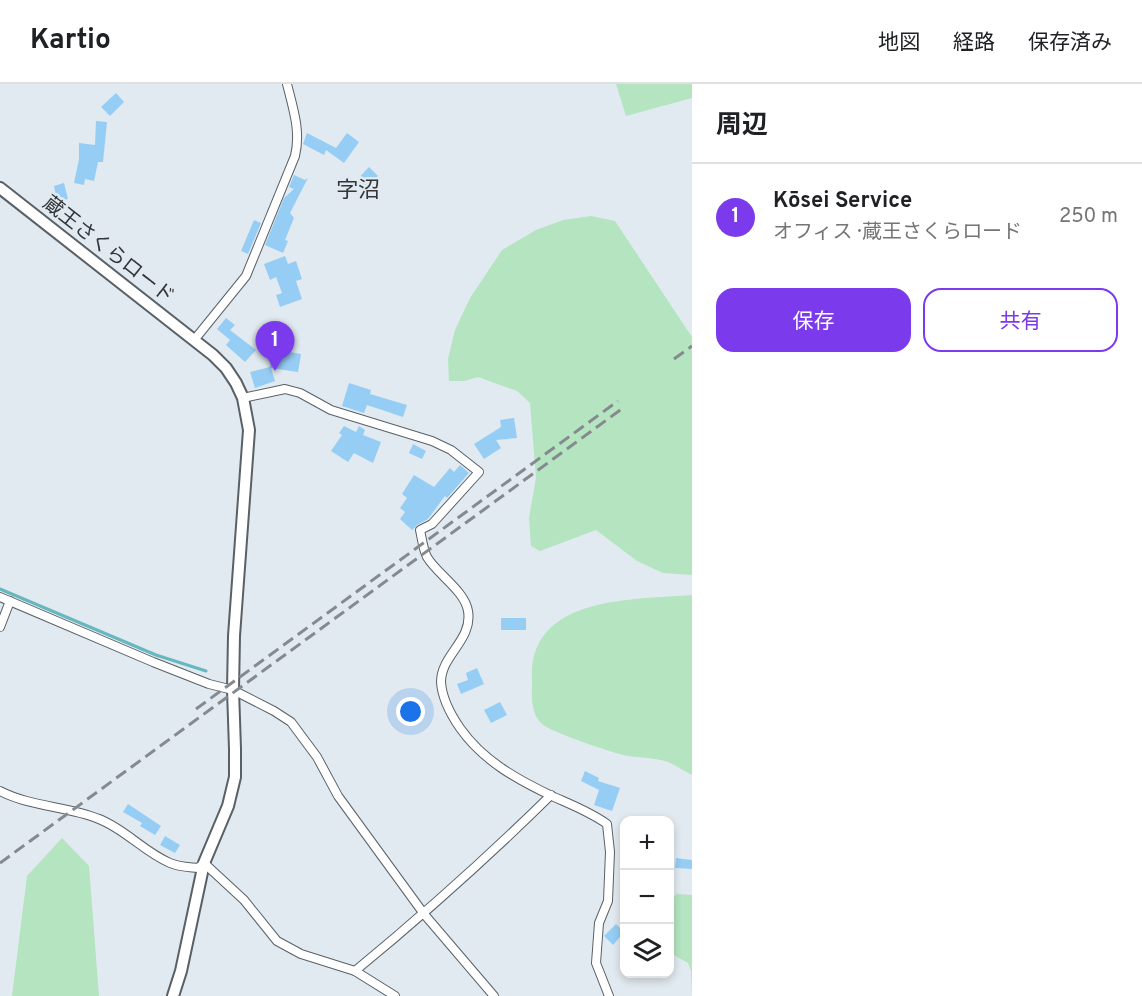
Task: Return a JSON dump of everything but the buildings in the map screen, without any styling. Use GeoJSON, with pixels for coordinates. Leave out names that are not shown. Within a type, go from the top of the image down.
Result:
{"type":"FeatureCollection","features":[{"type":"Feature","properties":{"kind":"street"},"geometry":{"type":"LineString","coordinates":[[195,339],[246,276],[295,156],[298,142],[297,126],[287,84]]}},
{"type":"Feature","properties":{"kind":"street","name":"蔵王さくらロード"},"geometry":{"type":"LineString","coordinates":[[0,188],[195,339],[226,368],[243,398]]}},
{"type":"Feature","properties":{"kind":"street"},"geometry":{"type":"LineString","coordinates":[[173,996],[181,971],[204,863],[228,806],[235,777],[236,749],[232,690],[234,636],[249,446],[247,412],[243,398],[285,389],[300,393],[331,410],[432,441],[451,450],[479,472],[432,524],[420,530],[427,557],[463,600],[468,612],[466,632],[444,665],[441,681],[443,694],[453,718],[481,754],[515,777],[595,815],[607,824],[610,852],[608,901],[599,923],[596,963],[609,996]]}},
{"type":"Feature","properties":{"kind":"street"},"geometry":{"type":"LineString","coordinates":[[0,597],[153,663],[208,684],[232,690],[291,722],[317,757],[338,796],[423,914],[494,996]]}},
{"type":"Feature","properties":{"kind":"street"},"geometry":{"type":"LineString","coordinates":[[0,627],[10,601]]}},
{"type":"Feature","properties":{"kind":"street"},"geometry":{"type":"LineString","coordinates":[[0,791],[16,799],[97,818],[118,828],[158,857],[173,864],[198,868],[204,863]]}},
{"type":"Feature","properties":{"kind":"street"},"geometry":{"type":"LineString","coordinates":[[355,971],[494,852],[551,795]]}},
{"type":"Feature","properties":{"kind":"street"},"geometry":{"type":"LineString","coordinates":[[204,863],[244,900],[277,941],[301,954],[355,971],[395,996]]}},
{"type":"Feature","properties":{"kind":"green space"},"geometry":{"type":"Polygon","coordinates":[[[616,84],[692,84],[692,98],[626,116],[616,84]]]}},
{"type":"Feature","properties":{"kind":"green space"},"geometry":{"type":"Polygon","coordinates":[[[591,216],[615,221],[692,337],[692,575],[663,573],[637,561],[596,530],[540,551],[531,546],[529,518],[536,478],[530,403],[517,391],[478,377],[464,381],[449,381],[448,359],[455,330],[470,298],[502,250],[536,230],[563,220],[591,216]]]}},
{"type":"Feature","properties":{"kind":"green space"},"geometry":{"type":"Polygon","coordinates":[[[692,595],[692,775],[668,762],[623,755],[583,742],[540,722],[534,712],[532,680],[535,652],[547,632],[565,617],[588,607],[642,598],[692,595]]]}},
{"type":"Feature","properties":{"kind":"green space"},"geometry":{"type":"Polygon","coordinates":[[[62,838],[89,866],[99,996],[12,996],[27,876],[62,838]]]}},
{"type":"Feature","properties":{"kind":"green space"},"geometry":{"type":"Polygon","coordinates":[[[677,894],[692,895],[692,996],[691,971],[688,963],[674,955],[674,897],[677,894]]]}},
{"type":"Feature","properties":{"kind":"waterway"},"geometry":{"type":"LineString","coordinates":[[0,589],[156,655],[206,671]]}},
{"type":"Feature","properties":{"kind":"railway"},"geometry":{"type":"LineString","coordinates":[[674,359],[692,346]]}},
{"type":"Feature","properties":{"kind":"railway"},"geometry":{"type":"LineString","coordinates":[[196,709],[618,401]]}},
{"type":"Feature","properties":{"kind":"railway"},"geometry":{"type":"LineString","coordinates":[[0,863],[623,408]]}},
{"type":"Feature","properties":{"kind":"place","name":"Kōsei Service"},"geometry":{"type":"Point","coordinates":[275,371]}},
{"type":"Feature","properties":{"kind":"district","name":"字沼"},"geometry":{"type":"Point","coordinates":[358,189]}}]}
